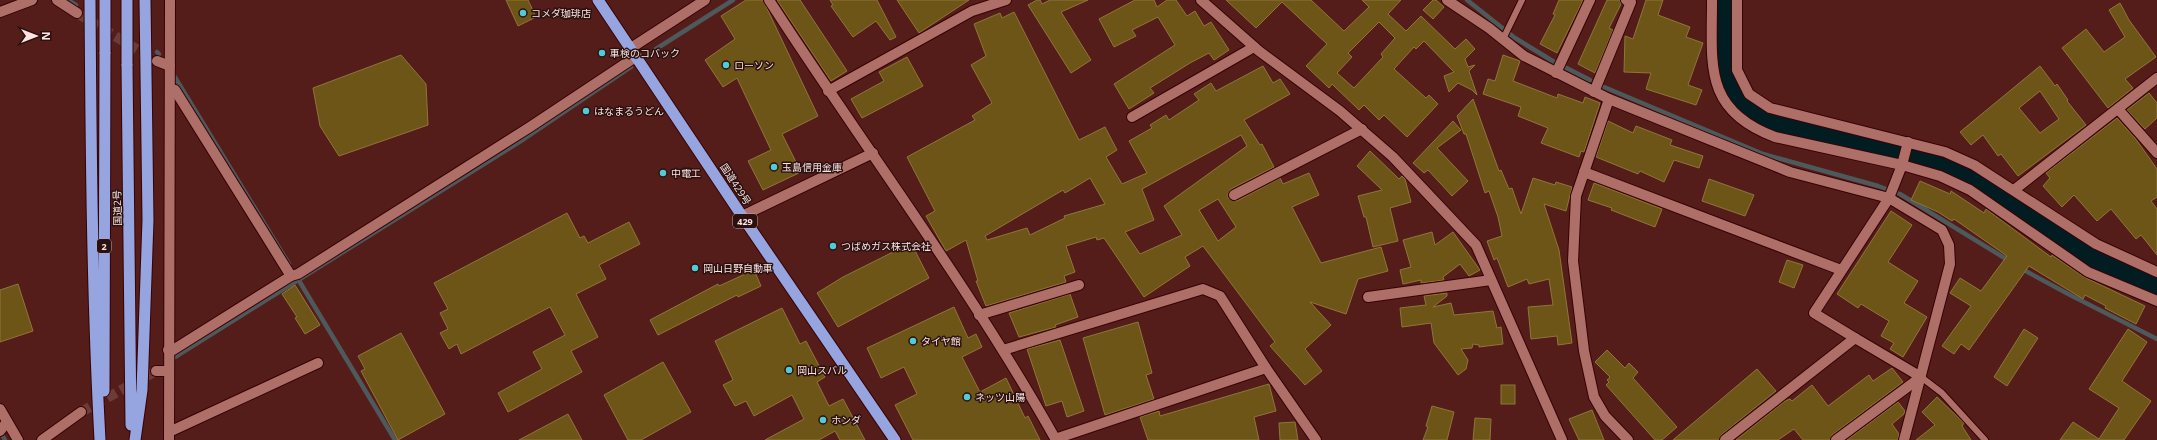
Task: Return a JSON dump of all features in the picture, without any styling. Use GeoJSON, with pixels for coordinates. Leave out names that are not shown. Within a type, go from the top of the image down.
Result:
{"type":"FeatureCollection","features":[{"type":"Feature","properties":{"kind":"highway"},"geometry":{"type":"LineString","coordinates":[[90,0],[91,205],[95,348],[100,440]]}},
{"type":"Feature","properties":{"kind":"highway","name":"国道2号"},"geometry":{"type":"LineString","coordinates":[[104,440],[105,0]]}},
{"type":"Feature","properties":{"kind":"highway","name":"国道2号"},"geometry":{"type":"LineString","coordinates":[[127,0],[131,440]]}},
{"type":"Feature","properties":{"kind":"highway"},"geometry":{"type":"LineString","coordinates":[[135,440],[142,390],[148,220],[145,0]]}},
{"type":"Feature","properties":{"kind":"highway","name":"国道429号"},"geometry":{"type":"LineString","coordinates":[[598,0],[742,216],[895,440]]}},
{"type":"Feature","properties":{"kind":"street"},"geometry":{"type":"LineString","coordinates":[[0,12],[32,0]]}},
{"type":"Feature","properties":{"kind":"street"},"geometry":{"type":"LineString","coordinates":[[57,0],[77,13]]}},
{"type":"Feature","properties":{"kind":"street"},"geometry":{"type":"LineString","coordinates":[[170,0],[169,436],[318,363]]}},
{"type":"Feature","properties":{"kind":"street"},"geometry":{"type":"LineString","coordinates":[[168,350],[173,350],[530,127],[705,0]]}},
{"type":"Feature","properties":{"kind":"street"},"geometry":{"type":"LineString","coordinates":[[769,0],[828,91],[873,153],[1003,350],[1056,439],[1266,368]]}},
{"type":"Feature","properties":{"kind":"street"},"geometry":{"type":"LineString","coordinates":[[828,91],[972,11],[1006,0]]}},
{"type":"Feature","properties":{"kind":"street"},"geometry":{"type":"LineString","coordinates":[[1200,0],[1254,47],[1362,129],[1393,157],[1476,245],[1562,440]]}},
{"type":"Feature","properties":{"kind":"street"},"geometry":{"type":"LineString","coordinates":[[1448,0],[1506,34],[1524,56],[1559,67],[1594,92],[1609,99],[1790,172],[1891,193],[1942,230],[1949,245],[1950,264],[1904,440]]}},
{"type":"Feature","properties":{"kind":"street"},"geometry":{"type":"LineString","coordinates":[[1559,67],[1590,0]]}},
{"type":"Feature","properties":{"kind":"street"},"geometry":{"type":"LineString","coordinates":[[1594,92],[1631,2],[1626,0]]}},
{"type":"Feature","properties":{"kind":"street"},"geometry":{"type":"LineString","coordinates":[[1712,0],[1712,66],[1718,91],[1729,109],[1743,122],[1758,131],[1775,137],[1903,163],[1940,176],[1970,190],[2088,272],[2157,301]]}},
{"type":"Feature","properties":{"kind":"street"},"geometry":{"type":"LineString","coordinates":[[1737,0],[1737,70],[1749,94],[1770,108],[1907,145],[1945,152],[1974,166],[2014,190],[2096,244],[2157,272]]}},
{"type":"Feature","properties":{"kind":"street"},"geometry":{"type":"LineString","coordinates":[[1132,117],[1254,47]]}},
{"type":"Feature","properties":{"kind":"street"},"geometry":{"type":"LineString","coordinates":[[157,61],[170,66]]}},
{"type":"Feature","properties":{"kind":"street"},"geometry":{"type":"LineString","coordinates":[[2014,190],[2157,78]]}},
{"type":"Feature","properties":{"kind":"street"},"geometry":{"type":"LineString","coordinates":[[170,89],[175,90],[294,275]]}},
{"type":"Feature","properties":{"kind":"street"},"geometry":{"type":"LineString","coordinates":[[1609,99],[1576,196],[1573,232],[1573,261],[1584,351],[1594,397],[1605,416],[1628,440]]}},
{"type":"Feature","properties":{"kind":"street"},"geometry":{"type":"LineString","coordinates":[[2118,109],[2157,153]]}},
{"type":"Feature","properties":{"kind":"street"},"geometry":{"type":"LineString","coordinates":[[1234,195],[1362,129]]}},
{"type":"Feature","properties":{"kind":"street"},"geometry":{"type":"LineString","coordinates":[[1907,145],[1903,163],[1891,193],[1848,262],[1840,270],[1814,313],[1920,377]]}},
{"type":"Feature","properties":{"kind":"street"},"geometry":{"type":"LineString","coordinates":[[742,216],[873,153]]}},
{"type":"Feature","properties":{"kind":"street"},"geometry":{"type":"LineString","coordinates":[[1584,172],[1840,270]]}},
{"type":"Feature","properties":{"kind":"street"},"geometry":{"type":"LineString","coordinates":[[1368,297],[1491,280]]}},
{"type":"Feature","properties":{"kind":"street"},"geometry":{"type":"LineString","coordinates":[[979,315],[1079,286]]}},
{"type":"Feature","properties":{"kind":"street"},"geometry":{"type":"LineString","coordinates":[[1003,350],[1203,289],[1220,296],[1266,368],[1316,440]]}},
{"type":"Feature","properties":{"kind":"street"},"geometry":{"type":"LineString","coordinates":[[1725,440],[1855,338]]}},
{"type":"Feature","properties":{"kind":"street"},"geometry":{"type":"LineString","coordinates":[[156,371],[168,371]]}},
{"type":"Feature","properties":{"kind":"street"},"geometry":{"type":"LineString","coordinates":[[1836,440],[1920,377]]}},
{"type":"Feature","properties":{"kind":"street"},"geometry":{"type":"LineString","coordinates":[[0,409],[18,440]]}},
{"type":"Feature","properties":{"kind":"street"},"geometry":{"type":"LineString","coordinates":[[42,440],[81,412]]}},
{"type":"Feature","properties":{"kind":"street"},"geometry":{"type":"LineString","coordinates":[[0,431],[7,422]]}},
{"type":"Feature","properties":{"kind":"lane"},"geometry":{"type":"LineString","coordinates":[[1506,34],[1522,0]]}},
{"type":"Feature","properties":{"kind":"lane"},"geometry":{"type":"LineString","coordinates":[[1920,377],[1942,393],[1985,440]]}},
{"type":"Feature","properties":{"kind":"building","name":"コメダ珈琲店"},"geometry":{"type":"Polygon","coordinates":[[[506,0],[528,0],[536,17],[518,26],[506,0]]]}},
{"type":"Feature","properties":{"kind":"building"},"geometry":{"type":"Polygon","coordinates":[[[746,0],[763,0],[818,116],[782,134],[801,172],[763,190],[748,161],[771,150],[737,78],[723,87],[705,60],[735,39],[721,16],[746,0]]]}},
{"type":"Feature","properties":{"kind":"building"},"geometry":{"type":"Polygon","coordinates":[[[777,0],[800,0],[847,71],[831,81],[777,0]]]}},
{"type":"Feature","properties":{"kind":"building"},"geometry":{"type":"Polygon","coordinates":[[[830,0],[877,0],[896,37],[890,40],[876,21],[853,37],[831,6],[833,5],[830,0]]]}},
{"type":"Feature","properties":{"kind":"building"},"geometry":{"type":"Polygon","coordinates":[[[897,0],[969,0],[919,33],[897,0]]]}},
{"type":"Feature","properties":{"kind":"building"},"geometry":{"type":"Polygon","coordinates":[[[1040,0],[1042,4],[1050,0],[1088,0],[1061,12],[1091,60],[1071,73],[1028,5],[1040,0]]]}},
{"type":"Feature","properties":{"kind":"building"},"geometry":{"type":"Polygon","coordinates":[[[1135,0],[1154,0],[1157,7],[1167,0],[1176,0],[1187,16],[1195,11],[1204,26],[1211,22],[1229,50],[1214,60],[1209,53],[1190,63],[1150,88],[1154,93],[1129,109],[1114,84],[1175,45],[1158,17],[1132,30],[1136,36],[1114,47],[1099,19],[1135,0]]]}},
{"type":"Feature","properties":{"kind":"building"},"geometry":{"type":"Polygon","coordinates":[[[1226,0],[1311,0],[1344,31],[1369,7],[1362,0],[1401,0],[1388,14],[1406,31],[1421,16],[1455,49],[1466,39],[1475,49],[1465,59],[1468,67],[1475,65],[1469,71],[1477,95],[1472,90],[1458,83],[1449,92],[1444,76],[1454,72],[1424,41],[1416,49],[1414,47],[1394,69],[1426,98],[1429,95],[1438,104],[1407,137],[1384,115],[1379,120],[1364,105],[1359,110],[1332,84],[1329,88],[1306,66],[1327,44],[1282,2],[1256,28],[1226,0]],[[1379,22],[1348,53],[1352,57],[1337,73],[1354,88],[1383,57],[1381,54],[1395,38],[1379,22]]]}},
{"type":"Feature","properties":{"kind":"building"},"geometry":{"type":"Polygon","coordinates":[[[1433,0],[1436,0],[1444,7],[1433,19],[1423,10],[1433,0]]]}},
{"type":"Feature","properties":{"kind":"building"},"geometry":{"type":"Polygon","coordinates":[[[1559,0],[1583,0],[1557,53],[1540,44],[1555,15],[1553,14],[1559,0]]]}},
{"type":"Feature","properties":{"kind":"building"},"geometry":{"type":"Polygon","coordinates":[[[1607,0],[1620,0],[1621,4],[1609,28],[1613,30],[1595,73],[1578,64],[1607,0]]]}},
{"type":"Feature","properties":{"kind":"building"},"geometry":{"type":"Polygon","coordinates":[[[1646,0],[1663,0],[1658,15],[1690,27],[1686,37],[1703,43],[1688,85],[1702,90],[1696,105],[1646,89],[1651,73],[1624,72],[1625,36],[1633,39],[1646,0]]]}},
{"type":"Feature","properties":{"kind":"building"},"geometry":{"type":"Polygon","coordinates":[[[2120,3],[2129,20],[2156,57],[2125,79],[2133,88],[2108,108],[2062,48],[2086,29],[2104,52],[2125,37],[2109,10],[2120,3]]]}},
{"type":"Feature","properties":{"kind":"building"},"geometry":{"type":"Polygon","coordinates":[[[1014,12],[1079,140],[1105,127],[1117,150],[1106,157],[1122,184],[1147,173],[1129,141],[1152,128],[1150,125],[1166,115],[1169,120],[1199,100],[1194,94],[1211,83],[1216,91],[1263,66],[1273,83],[1280,79],[1290,94],[1244,120],[1260,145],[1262,144],[1274,167],[1231,189],[1228,194],[1228,198],[1237,201],[1280,178],[1283,184],[1309,173],[1319,195],[1292,207],[1321,263],[1381,247],[1388,271],[1358,279],[1346,314],[1310,302],[1331,325],[1305,349],[1322,371],[1305,385],[1270,346],[1275,342],[1203,246],[1185,257],[1190,266],[1144,297],[1104,238],[1097,240],[1096,237],[1066,246],[1075,272],[1064,276],[1066,282],[986,306],[976,281],[978,281],[966,240],[946,251],[926,216],[935,211],[907,157],[975,120],[972,116],[992,103],[971,65],[986,56],[974,24],[1000,13],[1002,18],[1014,12]],[[1241,135],[1142,189],[1154,220],[1125,232],[1140,254],[1182,235],[1164,206],[1247,146],[1241,135]],[[1090,178],[1065,193],[1063,190],[985,236],[987,240],[1027,228],[1030,235],[1065,218],[1064,216],[1105,204],[1090,178]],[[1218,199],[1199,210],[1218,241],[1236,227],[1218,199]]]}},
{"type":"Feature","properties":{"kind":"building"},"geometry":{"type":"Polygon","coordinates":[[[401,55],[426,84],[428,125],[339,156],[320,126],[313,88],[401,55]]]}},
{"type":"Feature","properties":{"kind":"building"},"geometry":{"type":"Polygon","coordinates":[[[1503,55],[1520,61],[1513,81],[1557,98],[1558,94],[1583,103],[1585,97],[1600,103],[1584,152],[1581,151],[1579,157],[1541,143],[1548,128],[1518,116],[1521,107],[1483,94],[1488,79],[1495,81],[1503,55]]]}},
{"type":"Feature","properties":{"kind":"building"},"geometry":{"type":"Polygon","coordinates":[[[907,57],[923,86],[862,118],[851,99],[884,81],[879,72],[907,57]]]}},
{"type":"Feature","properties":{"kind":"building"},"geometry":{"type":"Polygon","coordinates":[[[2040,66],[2055,86],[2057,84],[2068,100],[2067,101],[2086,125],[2018,176],[2001,154],[1998,156],[1983,135],[1971,145],[1960,132],[2040,66]],[[2040,91],[2019,108],[2040,133],[2059,119],[2040,91]]]}},
{"type":"Feature","properties":{"kind":"building"},"geometry":{"type":"Polygon","coordinates":[[[2149,93],[2157,103],[2157,118],[2145,129],[2127,110],[2149,93]]]}},
{"type":"Feature","properties":{"kind":"building"},"geometry":{"type":"Polygon","coordinates":[[[1473,99],[1499,171],[1501,170],[1509,189],[1512,188],[1521,214],[1533,178],[1555,185],[1556,182],[1572,187],[1566,211],[1544,204],[1559,250],[1572,343],[1558,345],[1557,336],[1531,339],[1528,307],[1553,305],[1549,279],[1529,284],[1527,279],[1508,287],[1497,258],[1494,260],[1487,241],[1502,236],[1498,217],[1489,191],[1485,193],[1466,134],[1464,134],[1457,116],[1473,99]]]}},
{"type":"Feature","properties":{"kind":"building"},"geometry":{"type":"Polygon","coordinates":[[[2117,118],[2135,138],[2157,169],[2157,197],[2151,201],[2157,209],[2157,255],[2141,235],[2136,239],[2111,209],[2097,221],[2074,195],[2062,207],[2043,186],[2050,178],[2046,173],[2117,118]]]}},
{"type":"Feature","properties":{"kind":"building"},"geometry":{"type":"Polygon","coordinates":[[[1453,121],[1461,130],[1437,148],[1468,181],[1452,196],[1428,170],[1424,173],[1413,163],[1453,121]]]}},
{"type":"Feature","properties":{"kind":"building"},"geometry":{"type":"Polygon","coordinates":[[[1608,121],[1633,133],[1636,126],[1672,140],[1670,145],[1703,156],[1699,168],[1674,160],[1664,182],[1640,171],[1638,174],[1596,157],[1608,121]]]}},
{"type":"Feature","properties":{"kind":"building"},"geometry":{"type":"Polygon","coordinates":[[[1370,151],[1399,179],[1402,176],[1405,179],[1411,202],[1390,208],[1398,241],[1373,247],[1366,217],[1364,217],[1358,196],[1382,190],[1357,166],[1370,151]]]}},
{"type":"Feature","properties":{"kind":"building"},"geometry":{"type":"Polygon","coordinates":[[[1709,179],[1754,195],[1745,216],[1702,201],[1709,179]]]}},
{"type":"Feature","properties":{"kind":"building"},"geometry":{"type":"Polygon","coordinates":[[[1920,181],[1950,194],[1951,191],[1984,213],[1986,209],[2051,257],[2052,255],[2084,277],[2145,306],[2136,324],[2105,308],[2106,306],[2085,295],[2083,299],[2029,266],[1969,350],[1961,344],[1954,354],[1942,346],[1971,306],[1950,293],[1960,278],[1981,291],[2007,256],[1954,219],[1952,221],[1938,212],[1911,200],[1920,181]]]}},
{"type":"Feature","properties":{"kind":"building"},"geometry":{"type":"Polygon","coordinates":[[[1594,183],[1662,209],[1655,227],[1611,210],[1612,208],[1588,200],[1594,183]]]}},
{"type":"Feature","properties":{"kind":"building"},"geometry":{"type":"Polygon","coordinates":[[[1891,211],[1912,225],[1888,262],[1918,281],[1904,303],[1927,317],[1903,357],[1890,349],[1894,343],[1881,336],[1889,321],[1861,304],[1858,308],[1837,294],[1891,211]]]}},
{"type":"Feature","properties":{"kind":"building"},"geometry":{"type":"Polygon","coordinates":[[[567,213],[580,238],[584,236],[588,243],[629,222],[640,244],[599,265],[606,279],[576,294],[598,337],[571,351],[582,372],[508,412],[498,393],[542,369],[533,352],[565,335],[550,307],[461,354],[457,344],[449,349],[440,333],[448,329],[440,313],[448,309],[434,283],[567,213]]]}},
{"type":"Feature","properties":{"kind":"building"},"geometry":{"type":"Polygon","coordinates":[[[1432,232],[1435,245],[1453,232],[1480,270],[1469,276],[1460,264],[1443,277],[1444,280],[1421,283],[1421,280],[1403,284],[1400,270],[1411,267],[1403,240],[1432,232]]]}},
{"type":"Feature","properties":{"kind":"building"},"geometry":{"type":"Polygon","coordinates":[[[911,243],[929,278],[838,327],[817,293],[843,277],[911,243]]]}},
{"type":"Feature","properties":{"kind":"building"},"geometry":{"type":"Polygon","coordinates":[[[1787,260],[1803,265],[1794,288],[1779,282],[1787,260]]]}},
{"type":"Feature","properties":{"kind":"building"},"geometry":{"type":"Polygon","coordinates":[[[754,270],[761,286],[738,297],[737,295],[658,335],[650,320],[718,284],[719,286],[754,270]]]}},
{"type":"Feature","properties":{"kind":"building"},"geometry":{"type":"Polygon","coordinates":[[[18,284],[33,331],[0,342],[0,290],[18,284]]]}},
{"type":"Feature","properties":{"kind":"building"},"geometry":{"type":"Polygon","coordinates":[[[295,285],[320,325],[305,334],[295,318],[297,317],[282,294],[295,285]]]}},
{"type":"Feature","properties":{"kind":"building"},"geometry":{"type":"Polygon","coordinates":[[[1447,293],[1447,296],[1433,307],[1451,303],[1454,315],[1493,311],[1497,328],[1501,327],[1503,344],[1479,347],[1479,345],[1473,344],[1472,348],[1461,349],[1468,360],[1466,369],[1458,375],[1434,343],[1431,323],[1402,327],[1400,308],[1426,305],[1424,296],[1447,293]]]}},
{"type":"Feature","properties":{"kind":"building"},"geometry":{"type":"Polygon","coordinates":[[[1070,294],[1078,317],[1055,325],[1056,327],[1019,337],[1009,313],[1070,294]]]}},
{"type":"Feature","properties":{"kind":"building"},"geometry":{"type":"Polygon","coordinates":[[[954,307],[968,338],[976,334],[982,347],[962,357],[980,392],[1006,378],[1025,418],[1028,416],[1040,440],[913,440],[895,405],[917,394],[904,367],[881,378],[867,348],[954,307]]]}},
{"type":"Feature","properties":{"kind":"building"},"geometry":{"type":"Polygon","coordinates":[[[782,308],[800,344],[806,341],[825,377],[817,382],[829,406],[843,399],[865,440],[840,440],[835,431],[819,440],[765,440],[804,419],[792,395],[754,416],[746,401],[735,406],[723,385],[733,380],[715,341],[782,308]]]}},
{"type":"Feature","properties":{"kind":"building"},"geometry":{"type":"Polygon","coordinates":[[[1138,322],[1152,373],[1146,375],[1154,399],[1105,415],[1083,338],[1138,322]]]}},
{"type":"Feature","properties":{"kind":"building"},"geometry":{"type":"Polygon","coordinates":[[[2024,329],[2038,338],[2007,386],[1994,377],[2024,329]]]}},
{"type":"Feature","properties":{"kind":"building"},"geometry":{"type":"Polygon","coordinates":[[[2128,329],[2147,342],[2122,381],[2151,401],[2124,440],[2060,440],[2073,422],[2099,439],[2119,408],[2089,389],[2128,329]]]}},
{"type":"Feature","properties":{"kind":"building"},"geometry":{"type":"Polygon","coordinates":[[[401,333],[445,414],[398,440],[361,371],[365,369],[358,356],[401,333]]]}},
{"type":"Feature","properties":{"kind":"building"},"geometry":{"type":"Polygon","coordinates":[[[1060,340],[1084,411],[1067,417],[1062,401],[1046,406],[1027,349],[1060,340]]]}},
{"type":"Feature","properties":{"kind":"building"},"geometry":{"type":"Polygon","coordinates":[[[1607,350],[1625,368],[1629,363],[1638,372],[1633,378],[1677,427],[1662,440],[1655,440],[1606,385],[1609,382],[1607,380],[1610,377],[1595,362],[1607,350]]]}},
{"type":"Feature","properties":{"kind":"building"},"geometry":{"type":"Polygon","coordinates":[[[663,362],[691,412],[641,440],[628,440],[604,395],[663,362]]]}},
{"type":"Feature","properties":{"kind":"building"},"geometry":{"type":"Polygon","coordinates":[[[1892,368],[1903,382],[1832,435],[1830,440],[1803,440],[1794,429],[1778,440],[1736,440],[1785,401],[1790,399],[1792,401],[1812,385],[1828,406],[1869,375],[1873,381],[1892,368]]]}},
{"type":"Feature","properties":{"kind":"building"},"geometry":{"type":"Polygon","coordinates":[[[1757,369],[1776,391],[1721,435],[1719,440],[1673,440],[1757,369]]]}},
{"type":"Feature","properties":{"kind":"building"},"geometry":{"type":"Polygon","coordinates":[[[1269,384],[1276,411],[1254,417],[1259,440],[1148,440],[1140,417],[1159,411],[1160,416],[1269,384]]]}},
{"type":"Feature","properties":{"kind":"building"},"geometry":{"type":"Polygon","coordinates":[[[1501,385],[1515,385],[1515,404],[1501,404],[1501,385]]]}},
{"type":"Feature","properties":{"kind":"building"},"geometry":{"type":"Polygon","coordinates":[[[1937,397],[1964,423],[1962,426],[1971,440],[1916,440],[1935,425],[1922,412],[1937,397]]]}},
{"type":"Feature","properties":{"kind":"building"},"geometry":{"type":"Polygon","coordinates":[[[1898,402],[1905,411],[1904,414],[1892,424],[1899,434],[1898,440],[1847,440],[1898,402]]]}},
{"type":"Feature","properties":{"kind":"building"},"geometry":{"type":"Polygon","coordinates":[[[1432,406],[1454,412],[1447,440],[1423,440],[1428,427],[1426,426],[1432,406]]]}},
{"type":"Feature","properties":{"kind":"building"},"geometry":{"type":"Polygon","coordinates":[[[1592,410],[1604,440],[1579,440],[1569,419],[1592,410]]]}},
{"type":"Feature","properties":{"kind":"building"},"geometry":{"type":"Polygon","coordinates":[[[568,414],[582,440],[519,440],[568,414]]]}},
{"type":"Feature","properties":{"kind":"building"},"geometry":{"type":"Polygon","coordinates":[[[1475,418],[1491,419],[1490,440],[1473,440],[1475,418]]]}},
{"type":"Feature","properties":{"kind":"building"},"geometry":{"type":"Polygon","coordinates":[[[1295,422],[1298,440],[1280,440],[1279,423],[1295,422]]]}},
{"type":"Feature","properties":{"kind":"waterway"},"geometry":{"type":"LineString","coordinates":[[68,0],[76,5]]}},
{"type":"Feature","properties":{"kind":"waterway"},"geometry":{"type":"LineString","coordinates":[[656,49],[733,0]]}},
{"type":"Feature","properties":{"kind":"waterway"},"geometry":{"type":"LineString","coordinates":[[1467,0],[1515,38],[1551,60],[1590,80]]}},
{"type":"Feature","properties":{"kind":"waterway"},"geometry":{"type":"LineString","coordinates":[[1723,0],[1723,61],[1728,85],[1738,102],[1754,115],[1781,126],[1892,149],[1949,165],[1981,181],[2061,239],[2093,259],[2157,285]]}},
{"type":"Feature","properties":{"kind":"waterway"},"geometry":{"type":"LineString","coordinates":[[175,357],[524,139],[631,67]]}},
{"type":"Feature","properties":{"kind":"waterway"},"geometry":{"type":"LineString","coordinates":[[173,74],[289,264]]}},
{"type":"Feature","properties":{"kind":"waterway"},"geometry":{"type":"LineString","coordinates":[[1604,87],[1763,154],[1878,186],[1900,194],[2011,262]]}},
{"type":"Feature","properties":{"kind":"waterway"},"geometry":{"type":"LineString","coordinates":[[2020,268],[2157,339]]}},
{"type":"Feature","properties":{"kind":"waterway"},"geometry":{"type":"LineString","coordinates":[[298,279],[395,440]]}},
{"type":"Feature","properties":{"kind":"waterway"},"geometry":{"type":"LineString","coordinates":[[0,431],[5,440]]}},
{"type":"Feature","properties":{"kind":"tunnel"},"geometry":{"type":"LineString","coordinates":[[77,13],[151,58]]}},
{"type":"Feature","properties":{"kind":"tunnel"},"geometry":{"type":"LineString","coordinates":[[81,412],[156,371]]}},
{"type":"Feature","properties":{"kind":"place","name":"コメダ珈琲店"},"geometry":{"type":"Point","coordinates":[523,13]}},
{"type":"Feature","properties":{"kind":"place","name":"車検のコバック"},"geometry":{"type":"Point","coordinates":[602,53]}},
{"type":"Feature","properties":{"kind":"place","name":"ローソン"},"geometry":{"type":"Point","coordinates":[726,65]}},
{"type":"Feature","properties":{"kind":"place","name":"はなまるうどん"},"geometry":{"type":"Point","coordinates":[586,111]}},
{"type":"Feature","properties":{"kind":"place","name":"玉島信用金庫"},"geometry":{"type":"Point","coordinates":[774,167]}},
{"type":"Feature","properties":{"kind":"place","name":"中電工"},"geometry":{"type":"Point","coordinates":[663,173]}},
{"type":"Feature","properties":{"kind":"place","name":"つばめガス株式会社"},"geometry":{"type":"Point","coordinates":[833,246]}},
{"type":"Feature","properties":{"kind":"place","name":"岡山日野自動車"},"geometry":{"type":"Point","coordinates":[695,268]}},
{"type":"Feature","properties":{"kind":"place","name":"タイヤ館"},"geometry":{"type":"Point","coordinates":[913,341]}},
{"type":"Feature","properties":{"kind":"place","name":"岡山スバル"},"geometry":{"type":"Point","coordinates":[789,370]}},
{"type":"Feature","properties":{"kind":"place","name":"ネッツ山陽"},"geometry":{"type":"Point","coordinates":[967,397]}},
{"type":"Feature","properties":{"kind":"place","name":"ホンダ"},"geometry":{"type":"Point","coordinates":[823,420]}}]}
